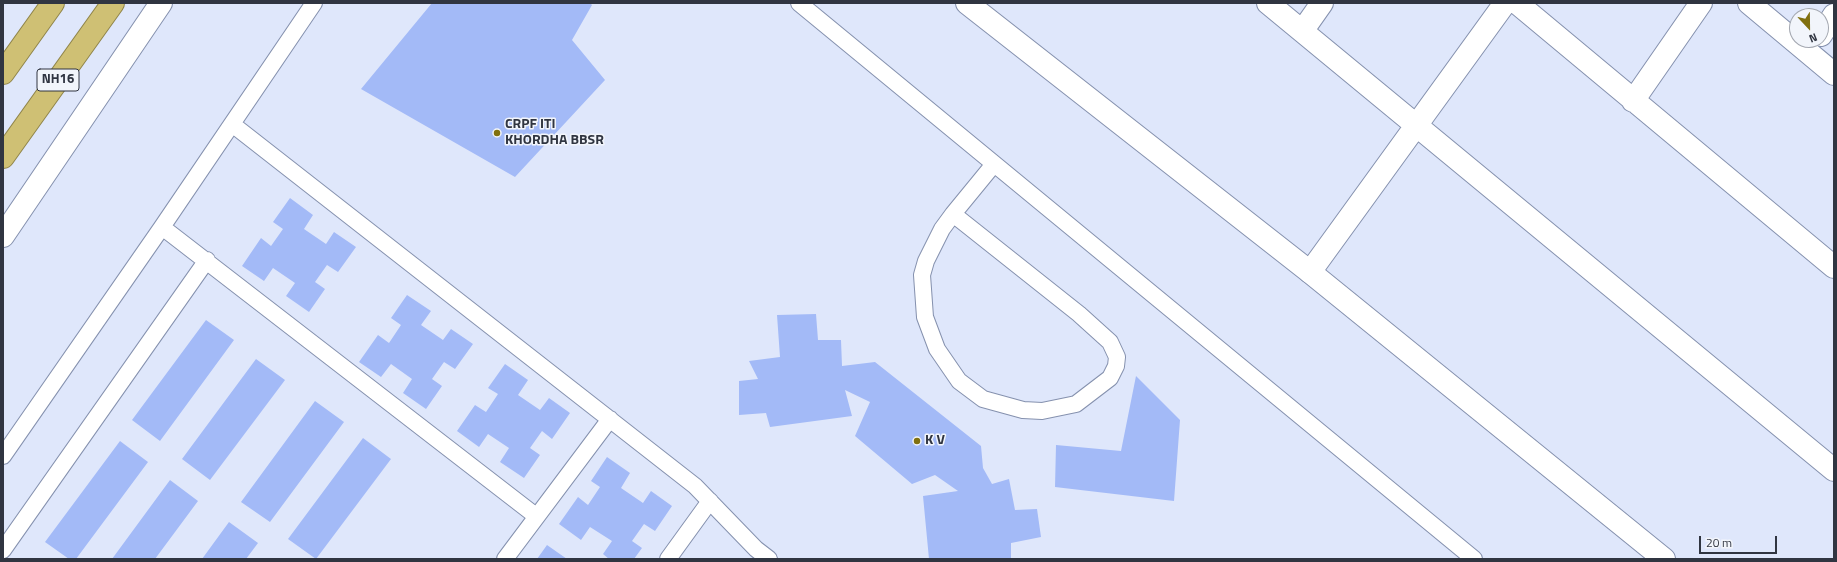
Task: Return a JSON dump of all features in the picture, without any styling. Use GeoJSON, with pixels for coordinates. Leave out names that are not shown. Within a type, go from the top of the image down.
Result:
{"type":"FeatureCollection","features":[{"type":"Feature","properties":{"kind":"highway"},"geometry":{"type":"LineString","coordinates":[[3,73],[53,3]]}},
{"type":"Feature","properties":{"kind":"highway","name":"NH16"},"geometry":{"type":"LineString","coordinates":[[3,157],[113,3]]}},
{"type":"Feature","properties":{"kind":"street"},"geometry":{"type":"LineString","coordinates":[[3,236],[161,3]]}},
{"type":"Feature","properties":{"kind":"street"},"geometry":{"type":"LineString","coordinates":[[967,3],[1310,272],[1664,559]]}},
{"type":"Feature","properties":{"kind":"street"},"geometry":{"type":"LineString","coordinates":[[1268,3],[1303,30],[1416,126],[1834,470]]}},
{"type":"Feature","properties":{"kind":"street"},"geometry":{"type":"LineString","coordinates":[[1303,30],[1322,3]]}},
{"type":"Feature","properties":{"kind":"street"},"geometry":{"type":"LineString","coordinates":[[1310,272],[1506,3]]}},
{"type":"Feature","properties":{"kind":"street"},"geometry":{"type":"LineString","coordinates":[[1517,3],[1834,267]]}},
{"type":"Feature","properties":{"kind":"street"},"geometry":{"type":"LineString","coordinates":[[1633,101],[1701,3]]}},
{"type":"Feature","properties":{"kind":"street"},"geometry":{"type":"LineString","coordinates":[[1749,3],[1789,30]]}},
{"type":"Feature","properties":{"kind":"street"},"geometry":{"type":"LineString","coordinates":[[1815,48],[1834,74]]}},
{"type":"Feature","properties":{"kind":"lane"},"geometry":{"type":"LineString","coordinates":[[3,456],[162,227],[314,3]]}},
{"type":"Feature","properties":{"kind":"lane"},"geometry":{"type":"LineString","coordinates":[[799,3],[1474,559]]}},
{"type":"Feature","properties":{"kind":"lane"},"geometry":{"type":"LineString","coordinates":[[232,124],[695,486],[756,548],[769,559]]}},
{"type":"Feature","properties":{"kind":"lane"},"geometry":{"type":"LineString","coordinates":[[953,214],[1079,314],[1110,342],[1117,357],[1116,366],[1110,378],[1076,404],[1042,411],[1023,410],[983,399],[959,381],[937,350],[925,317],[922,275],[926,260],[942,229],[953,214],[994,164]]}},
{"type":"Feature","properties":{"kind":"lane"},"geometry":{"type":"LineString","coordinates":[[162,227],[207,260],[536,516]]}},
{"type":"Feature","properties":{"kind":"lane"},"geometry":{"type":"LineString","coordinates":[[3,550],[207,260]]}},
{"type":"Feature","properties":{"kind":"lane"},"geometry":{"type":"LineString","coordinates":[[505,559],[610,419]]}},
{"type":"Feature","properties":{"kind":"lane"},"geometry":{"type":"LineString","coordinates":[[668,559],[710,501]]}},
{"type":"Feature","properties":{"kind":"lane"},"geometry":{"type":"LineString","coordinates":[[3,555],[9,559]]}},
{"type":"Feature","properties":{"kind":"building","name":"CRPF ITI KHORDHA BBSR"},"geometry":{"type":"Polygon","coordinates":[[[432,3],[590,3],[592,5],[572,40],[605,80],[515,177],[361,89],[432,3]]]}},
{"type":"Feature","properties":{"kind":"building"},"geometry":{"type":"Polygon","coordinates":[[[290,198],[313,215],[304,229],[326,244],[334,232],[356,247],[338,272],[327,265],[315,282],[325,289],[309,312],[286,296],[295,283],[273,268],[264,281],[242,266],[261,238],[271,246],[283,229],[273,222],[290,198]]]}},
{"type":"Feature","properties":{"kind":"building"},"geometry":{"type":"Polygon","coordinates":[[[407,295],[431,311],[421,325],[443,340],[451,329],[473,344],[455,369],[444,362],[432,379],[442,386],[426,409],[403,393],[412,379],[391,364],[381,377],[359,362],[378,335],[389,343],[401,325],[391,318],[407,295]]]}},
{"type":"Feature","properties":{"kind":"building","name":"K V"},"geometry":{"type":"Polygon","coordinates":[[[816,314],[818,340],[841,340],[842,366],[875,362],[981,446],[983,468],[992,484],[1009,479],[1015,510],[1037,509],[1041,537],[1011,543],[1011,559],[929,559],[923,496],[958,491],[935,475],[912,484],[855,436],[870,402],[845,390],[852,416],[770,427],[766,413],[739,415],[739,381],[758,379],[749,361],[780,357],[777,315],[816,314]]]}},
{"type":"Feature","properties":{"kind":"building"},"geometry":{"type":"Polygon","coordinates":[[[206,320],[234,340],[160,441],[132,420],[206,320]]]}},
{"type":"Feature","properties":{"kind":"building"},"geometry":{"type":"Polygon","coordinates":[[[256,359],[285,380],[210,480],[182,459],[256,359]]]}},
{"type":"Feature","properties":{"kind":"building"},"geometry":{"type":"Polygon","coordinates":[[[505,364],[528,380],[518,395],[540,410],[549,398],[570,413],[552,439],[542,431],[530,448],[540,455],[524,478],[500,462],[509,448],[488,434],[479,447],[457,431],[475,405],[486,412],[498,394],[488,388],[505,364]]]}},
{"type":"Feature","properties":{"kind":"building"},"geometry":{"type":"Polygon","coordinates":[[[1136,376],[1180,420],[1174,501],[1055,487],[1056,445],[1121,451],[1136,376]]]}},
{"type":"Feature","properties":{"kind":"building"},"geometry":{"type":"Polygon","coordinates":[[[315,401],[344,422],[270,522],[241,502],[315,401]]]}},
{"type":"Feature","properties":{"kind":"building"},"geometry":{"type":"Polygon","coordinates":[[[363,438],[391,459],[316,559],[288,539],[363,438]]]}},
{"type":"Feature","properties":{"kind":"building"},"geometry":{"type":"Polygon","coordinates":[[[120,441],[148,462],[76,559],[69,559],[45,542],[120,441]]]}},
{"type":"Feature","properties":{"kind":"building"},"geometry":{"type":"Polygon","coordinates":[[[607,457],[630,473],[621,488],[643,503],[651,491],[672,506],[655,531],[644,524],[632,541],[642,548],[634,559],[609,559],[603,554],[612,541],[590,527],[581,540],[559,524],[578,497],[588,505],[600,487],[591,481],[607,457]]]}},
{"type":"Feature","properties":{"kind":"building"},"geometry":{"type":"Polygon","coordinates":[[[170,480],[198,501],[155,559],[112,559],[170,480]]]}},
{"type":"Feature","properties":{"kind":"building"},"geometry":{"type":"Polygon","coordinates":[[[229,522],[258,543],[246,559],[202,559],[229,522]]]}},
{"type":"Feature","properties":{"kind":"building"},"geometry":{"type":"Polygon","coordinates":[[[547,545],[567,559],[537,559],[547,545]]]}},
{"type":"Feature","properties":{"kind":"place","name":"CRPF ITI KHORDHA BBSR"},"geometry":{"type":"Point","coordinates":[497,133]}},
{"type":"Feature","properties":{"kind":"place","name":"K V"},"geometry":{"type":"Point","coordinates":[917,441]}}]}
